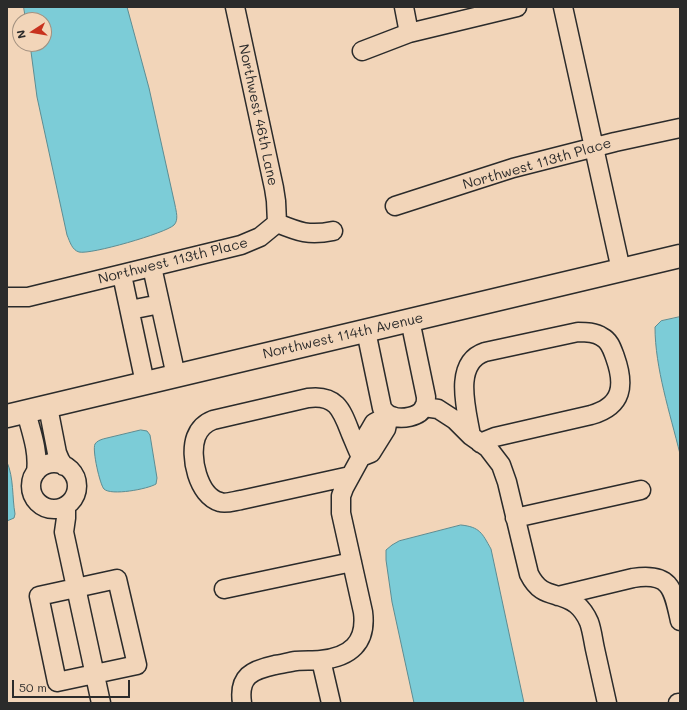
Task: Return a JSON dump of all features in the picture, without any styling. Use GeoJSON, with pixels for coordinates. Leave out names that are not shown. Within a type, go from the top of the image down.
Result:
{"type":"FeatureCollection","features":[{"type":"Feature","properties":{"kind":"street","name":"Northwest 46th Lane"},"geometry":{"type":"LineString","coordinates":[[235,7],[274,188],[277,223]]}},
{"type":"Feature","properties":{"kind":"street"},"geometry":{"type":"LineString","coordinates":[[404,7],[410,33]]}},
{"type":"Feature","properties":{"kind":"street"},"geometry":{"type":"LineString","coordinates":[[362,51],[410,33],[517,7]]}},
{"type":"Feature","properties":{"kind":"street"},"geometry":{"type":"LineString","coordinates":[[563,7],[621,270]]}},
{"type":"Feature","properties":{"kind":"street","name":"Northwest 113th Place"},"geometry":{"type":"LineString","coordinates":[[395,206],[500,172],[646,134],[680,128]]}},
{"type":"Feature","properties":{"kind":"street"},"geometry":{"type":"LineString","coordinates":[[277,223],[300,232],[311,234],[333,231]]}},
{"type":"Feature","properties":{"kind":"street","name":"Northwest 113th Place"},"geometry":{"type":"LineString","coordinates":[[7,297],[28,297],[249,242],[260,237],[277,223]]}},
{"type":"Feature","properties":{"kind":"street","name":"Northwest 114th Avenue"},"geometry":{"type":"LineString","coordinates":[[17,414],[680,256]]}},
{"type":"Feature","properties":{"kind":"street"},"geometry":{"type":"LineString","coordinates":[[152,267],[176,376]]}},
{"type":"Feature","properties":{"kind":"street"},"geometry":{"type":"LineString","coordinates":[[122,274],[145,383]]}},
{"type":"Feature","properties":{"kind":"street"},"geometry":{"type":"LineString","coordinates":[[130,310],[160,304]]}},
{"type":"Feature","properties":{"kind":"street"},"geometry":{"type":"LineString","coordinates":[[366,331],[382,408],[389,415],[398,418],[411,416],[421,411],[426,402],[425,390],[410,320]]}},
{"type":"Feature","properties":{"kind":"street"},"geometry":{"type":"LineString","coordinates":[[578,332],[592,333],[603,337],[611,346],[617,364],[620,390],[608,408],[604,411],[496,437],[476,439],[464,395],[464,383],[467,370],[475,356],[485,352],[578,332]]}},
{"type":"Feature","properties":{"kind":"street"},"geometry":{"type":"LineString","coordinates":[[350,476],[241,500],[219,502],[214,500],[204,491],[198,479],[194,453],[196,438],[203,426],[213,420],[308,398],[319,397],[329,399],[339,407],[361,457]]}},
{"type":"Feature","properties":{"kind":"street"},"geometry":{"type":"LineString","coordinates":[[17,414],[36,455],[36,472],[31,484],[33,496],[41,505],[59,508],[74,498],[77,486],[74,474],[64,466],[60,460],[48,406]]}},
{"type":"Feature","properties":{"kind":"street"},"geometry":{"type":"LineString","coordinates":[[424,407],[434,421],[441,426],[451,431],[476,439],[488,448],[496,458],[504,471],[524,560],[532,581],[541,590],[548,594],[558,596],[576,604],[587,618],[607,703]]}},
{"type":"Feature","properties":{"kind":"street"},"geometry":{"type":"LineString","coordinates":[[242,703],[241,697],[244,685],[252,672],[262,668],[296,661],[321,660],[336,657],[348,652],[357,643],[362,634],[364,624],[363,612],[341,504],[342,491],[361,457],[361,445],[374,422],[389,415]]}},
{"type":"Feature","properties":{"kind":"street"},"geometry":{"type":"LineString","coordinates":[[36,472],[52,463],[64,466]]}},
{"type":"Feature","properties":{"kind":"street"},"geometry":{"type":"LineString","coordinates":[[515,518],[641,490]]}},
{"type":"Feature","properties":{"kind":"street"},"geometry":{"type":"LineString","coordinates":[[59,508],[66,518],[64,532],[101,703]]}},
{"type":"Feature","properties":{"kind":"street"},"geometry":{"type":"LineString","coordinates":[[224,589],[352,562]]}},
{"type":"Feature","properties":{"kind":"street"},"geometry":{"type":"LineString","coordinates":[[558,596],[642,576],[657,578],[664,580],[673,592],[680,621]]}},
{"type":"Feature","properties":{"kind":"street"},"geometry":{"type":"LineString","coordinates":[[117,579],[137,665],[57,682],[39,596],[77,588],[117,579]]}},
{"type":"Feature","properties":{"kind":"street"},"geometry":{"type":"LineString","coordinates":[[321,660],[331,703]]}},
{"type":"Feature","properties":{"kind":"water"},"geometry":{"type":"Polygon","coordinates":[[[24,7],[127,7],[149,88],[175,205],[177,218],[174,225],[168,229],[143,238],[112,247],[86,252],[79,252],[73,248],[67,235],[37,97],[31,52],[52,52],[52,12],[25,12],[24,7]]]}},
{"type":"Feature","properties":{"kind":"water"},"geometry":{"type":"Polygon","coordinates":[[[680,317],[680,454],[660,374],[655,327],[661,321],[680,317]]]}},
{"type":"Feature","properties":{"kind":"water"},"geometry":{"type":"Polygon","coordinates":[[[141,430],[147,431],[150,435],[157,478],[156,484],[138,490],[121,492],[108,491],[104,489],[100,481],[97,467],[94,447],[95,444],[103,439],[141,430]]]}},
{"type":"Feature","properties":{"kind":"water"},"geometry":{"type":"Polygon","coordinates":[[[7,462],[12,481],[15,514],[14,518],[7,521],[7,462]]]}},
{"type":"Feature","properties":{"kind":"water"},"geometry":{"type":"Polygon","coordinates":[[[461,525],[472,527],[480,532],[491,549],[524,703],[414,703],[392,602],[386,550],[399,541],[461,525]]]}}]}
